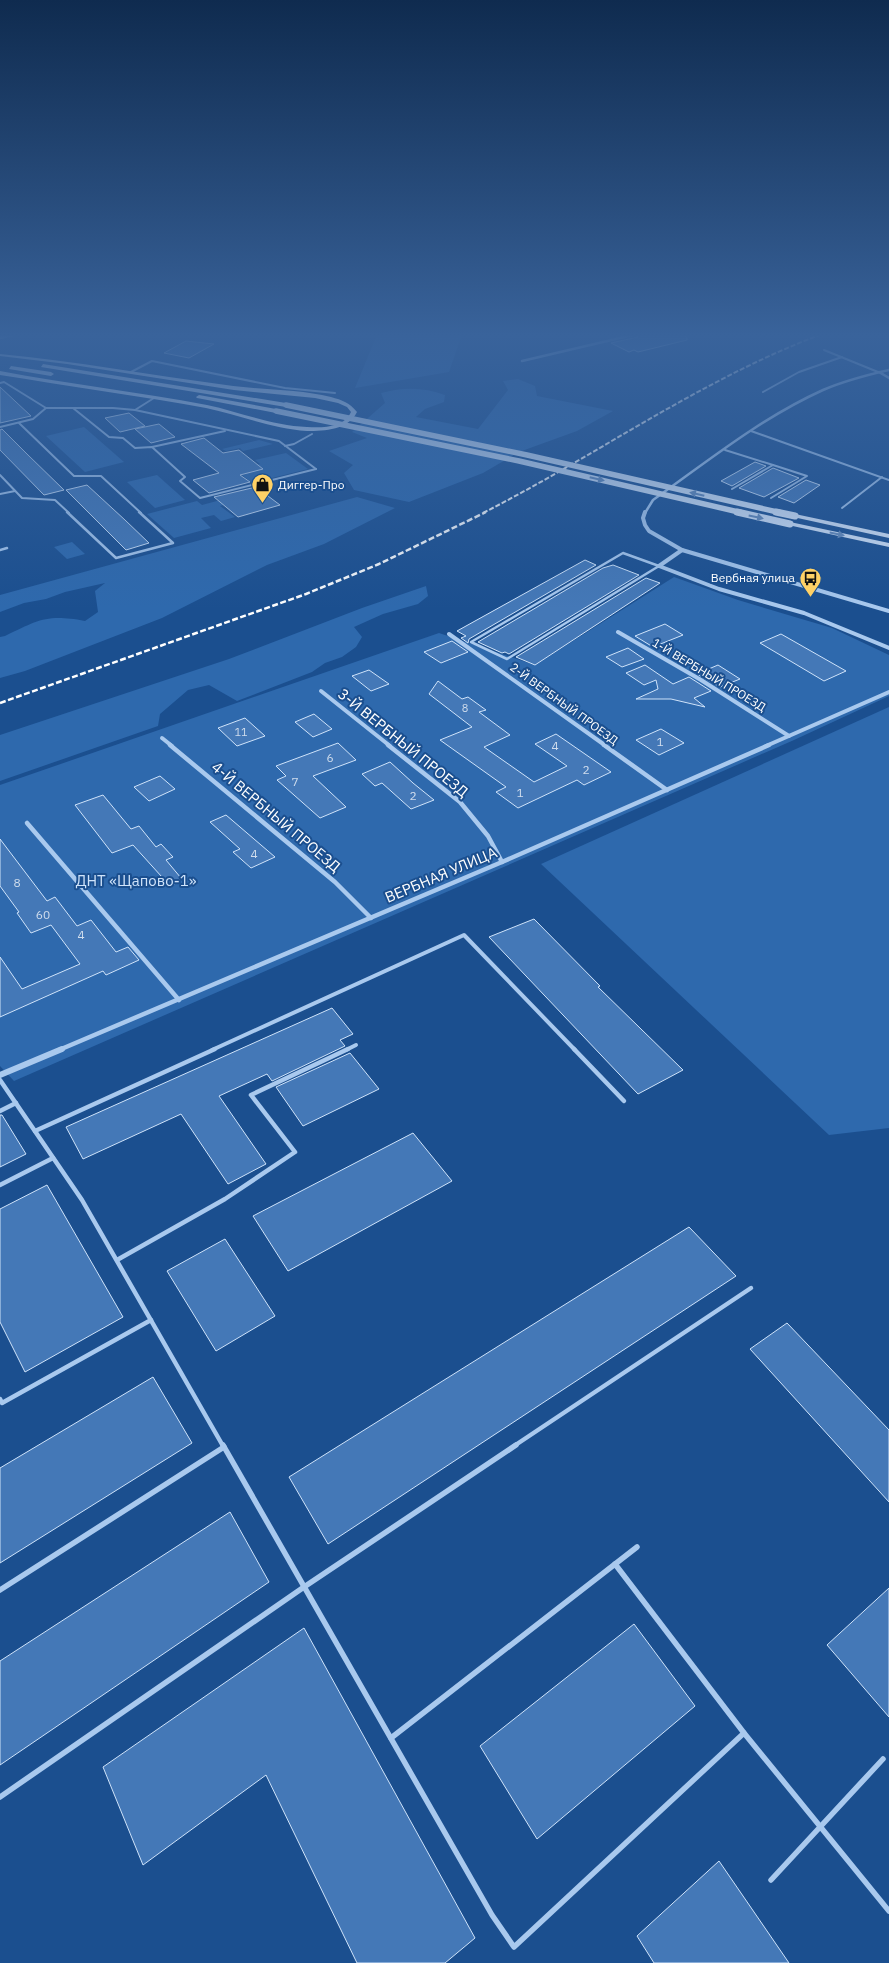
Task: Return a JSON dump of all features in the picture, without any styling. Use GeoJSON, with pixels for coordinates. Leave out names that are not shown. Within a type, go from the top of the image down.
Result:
{"type":"FeatureCollection","features":[{"type":"Feature","properties":{"kind":"main road"},"geometry":{"type":"LineString","coordinates":[[287,426],[317,429],[335,426]]}},
{"type":"Feature","properties":{"kind":"main road"},"geometry":{"type":"LineString","coordinates":[[347,426],[518,461],[889,545]]}},
{"type":"Feature","properties":{"kind":"main road"},"geometry":{"type":"LineString","coordinates":[[387,426],[527,454],[889,536]]}},
{"type":"Feature","properties":{"kind":"street"},"geometry":{"type":"LineString","coordinates":[[761,426],[653,500],[643,514],[643,522],[647,530],[657,538],[682,550],[889,611]]}},
{"type":"Feature","properties":{"kind":"street"},"geometry":{"type":"LineString","coordinates":[[659,566],[682,550]]}},
{"type":"Feature","properties":{"kind":"street"},"geometry":{"type":"LineString","coordinates":[[659,566],[719,589],[804,613],[889,648]]}},
{"type":"Feature","properties":{"kind":"street","name":"1-Й ВЕРБНЫЙ ПРОЕЗД"},"geometry":{"type":"LineString","coordinates":[[618,632],[701,680],[790,736]]}},
{"type":"Feature","properties":{"kind":"street","name":"2-Й ВЕРБНЫЙ ПРОЕЗД"},"geometry":{"type":"LineString","coordinates":[[449,634],[666,790]]}},
{"type":"Feature","properties":{"kind":"street","name":"3-Й ВЕРБНЫЙ ПРОЕЗД"},"geometry":{"type":"LineString","coordinates":[[321,691],[460,802],[488,836],[502,862]]}},
{"type":"Feature","properties":{"kind":"street","name":"ВЕРБНАЯ УЛИЦА"},"geometry":{"type":"LineString","coordinates":[[0,1075],[502,862],[889,692]]}},
{"type":"Feature","properties":{"kind":"street","name":"4-Й ВЕРБНЫЙ ПРОЕЗД"},"geometry":{"type":"LineString","coordinates":[[162,738],[335,882],[371,918]]}},
{"type":"Feature","properties":{"kind":"street"},"geometry":{"type":"LineString","coordinates":[[27,823],[179,1000]]}},
{"type":"Feature","properties":{"kind":"lane"},"geometry":{"type":"LineString","coordinates":[[0,475],[22,498],[55,500],[116,558],[173,543],[100,476],[74,476],[22,426]]}},
{"type":"Feature","properties":{"kind":"lane"},"geometry":{"type":"LineString","coordinates":[[95,426],[109,437],[123,438],[135,448],[152,447],[228,430]]}},
{"type":"Feature","properties":{"kind":"lane"},"geometry":{"type":"LineString","coordinates":[[152,447],[185,477],[180,481],[200,498],[316,469],[280,442],[208,426]]}},
{"type":"Feature","properties":{"kind":"lane"},"geometry":{"type":"LineString","coordinates":[[752,431],[889,480]]}},
{"type":"Feature","properties":{"kind":"lane"},"geometry":{"type":"LineString","coordinates":[[285,446],[294,444],[312,434]]}},
{"type":"Feature","properties":{"kind":"lane"},"geometry":{"type":"LineString","coordinates":[[725,450],[807,476],[771,498]]}},
{"type":"Feature","properties":{"kind":"lane"},"geometry":{"type":"LineString","coordinates":[[732,489],[773,465]]}},
{"type":"Feature","properties":{"kind":"lane"},"geometry":{"type":"LineString","coordinates":[[842,508],[882,477]]}},
{"type":"Feature","properties":{"kind":"lane"},"geometry":{"type":"LineString","coordinates":[[0,494],[15,490]]}},
{"type":"Feature","properties":{"kind":"lane"},"geometry":{"type":"LineString","coordinates":[[0,550],[7,548]]}},
{"type":"Feature","properties":{"kind":"lane"},"geometry":{"type":"LineString","coordinates":[[623,553],[659,566],[507,659],[471,642],[623,553]]}},
{"type":"Feature","properties":{"kind":"lane"},"geometry":{"type":"LineString","coordinates":[[35,1131],[464,936],[624,1101]]}},
{"type":"Feature","properties":{"kind":"lane"},"geometry":{"type":"LineString","coordinates":[[117,1260],[225,1198],[295,1152],[251,1095],[356,1045]]}},
{"type":"Feature","properties":{"kind":"lane"},"geometry":{"type":"LineString","coordinates":[[0,1080],[82,1200],[492,1915],[514,1947],[744,1732]]}},
{"type":"Feature","properties":{"kind":"lane"},"geometry":{"type":"LineString","coordinates":[[0,1111],[16,1103]]}},
{"type":"Feature","properties":{"kind":"lane"},"geometry":{"type":"LineString","coordinates":[[0,1185],[53,1158]]}},
{"type":"Feature","properties":{"kind":"lane"},"geometry":{"type":"LineString","coordinates":[[0,1797],[304,1587],[751,1288]]}},
{"type":"Feature","properties":{"kind":"lane"},"geometry":{"type":"LineString","coordinates":[[0,1399],[2,1403],[152,1320]]}},
{"type":"Feature","properties":{"kind":"lane"},"geometry":{"type":"LineString","coordinates":[[0,1590],[224,1447]]}},
{"type":"Feature","properties":{"kind":"lane"},"geometry":{"type":"LineString","coordinates":[[390,1738],[638,1547]]}},
{"type":"Feature","properties":{"kind":"lane"},"geometry":{"type":"LineString","coordinates":[[615,1564],[744,1732],[889,1911]]}},
{"type":"Feature","properties":{"kind":"lane"},"geometry":{"type":"LineString","coordinates":[[771,1880],[883,1759]]}},
{"type":"Feature","properties":{"kind":"green space"},"geometry":{"type":"Polygon","coordinates":[[[359,426],[460,426],[478,429],[481,426],[587,426],[519,452],[483,473],[409,502],[354,490],[344,473],[353,465],[329,451],[367,438],[352,432],[359,426]]]}},
{"type":"Feature","properties":{"kind":"green space"},"geometry":{"type":"Polygon","coordinates":[[[84,427],[124,462],[85,472],[46,436],[84,427]]]}},
{"type":"Feature","properties":{"kind":"green space"},"geometry":{"type":"Polygon","coordinates":[[[259,440],[273,444],[243,451],[240,448],[226,451],[222,449],[259,440]]]}},
{"type":"Feature","properties":{"kind":"green space"},"geometry":{"type":"Polygon","coordinates":[[[286,453],[308,469],[252,483],[242,475],[247,474],[243,471],[247,467],[260,464],[255,460],[286,453]]]}},
{"type":"Feature","properties":{"kind":"green space"},"geometry":{"type":"Polygon","coordinates":[[[157,475],[185,500],[155,508],[127,482],[157,475]]]}},
{"type":"Feature","properties":{"kind":"green space"},"geometry":{"type":"Polygon","coordinates":[[[357,497],[395,508],[324,544],[267,565],[162,618],[25,671],[0,678],[0,637],[35,622],[52,618],[85,621],[98,612],[95,591],[105,583],[24,603],[0,612],[0,595],[357,497]]]}},
{"type":"Feature","properties":{"kind":"green space"},"geometry":{"type":"Polygon","coordinates":[[[228,498],[233,502],[220,506],[235,517],[221,521],[214,515],[201,518],[211,528],[174,538],[147,514],[197,501],[202,505],[228,498]]]}},
{"type":"Feature","properties":{"kind":"green space"},"geometry":{"type":"Polygon","coordinates":[[[72,542],[85,554],[67,559],[54,547],[72,542]]]}},
{"type":"Feature","properties":{"kind":"green space","name":"ДНТ «Щапово-1»"},"geometry":{"type":"Polygon","coordinates":[[[674,577],[738,600],[832,628],[889,655],[889,696],[794,740],[14,1081],[0,1066],[0,785],[439,633],[535,665],[674,577]]]}},
{"type":"Feature","properties":{"kind":"green space"},"geometry":{"type":"Polygon","coordinates":[[[426,586],[428,596],[418,604],[383,614],[354,627],[362,637],[356,647],[342,657],[325,663],[312,672],[237,701],[209,685],[188,690],[160,714],[158,726],[0,781],[0,735],[229,659],[362,608],[426,586]]]}},
{"type":"Feature","properties":{"kind":"green space"},"geometry":{"type":"Polygon","coordinates":[[[889,707],[889,1128],[829,1135],[541,864],[889,707]]]}},
{"type":"Feature","properties":{"kind":"building"},"geometry":{"type":"Polygon","coordinates":[[[113,426],[145,426],[120,432],[113,426]]]}},
{"type":"Feature","properties":{"kind":"building"},"geometry":{"type":"Polygon","coordinates":[[[161,426],[175,437],[151,443],[135,429],[161,426]]]}},
{"type":"Feature","properties":{"kind":"building"},"geometry":{"type":"Polygon","coordinates":[[[2,429],[64,490],[44,495],[0,450],[0,430],[2,429]]]}},
{"type":"Feature","properties":{"kind":"building"},"geometry":{"type":"Polygon","coordinates":[[[204,438],[223,453],[239,450],[263,469],[240,475],[250,482],[209,493],[193,480],[219,473],[181,444],[204,438]]]}},
{"type":"Feature","properties":{"kind":"building"},"geometry":{"type":"Polygon","coordinates":[[[755,462],[766,466],[732,486],[721,481],[755,462]]]}},
{"type":"Feature","properties":{"kind":"building"},"geometry":{"type":"Polygon","coordinates":[[[773,468],[799,478],[764,497],[739,488],[773,468]]]}},
{"type":"Feature","properties":{"kind":"building"},"geometry":{"type":"Polygon","coordinates":[[[806,480],[820,485],[794,503],[778,497],[806,480]]]}},
{"type":"Feature","properties":{"kind":"building"},"geometry":{"type":"Polygon","coordinates":[[[87,485],[149,543],[126,550],[66,490],[87,485]]]}},
{"type":"Feature","properties":{"kind":"building"},"geometry":{"type":"Polygon","coordinates":[[[256,487],[280,505],[238,517],[214,497],[256,487]]]}},
{"type":"Feature","properties":{"kind":"building"},"geometry":{"type":"Polygon","coordinates":[[[585,560],[596,565],[469,639],[468,643],[461,638],[466,636],[457,631],[585,560]]]}},
{"type":"Feature","properties":{"kind":"building"},"geometry":{"type":"Polygon","coordinates":[[[613,565],[639,575],[509,654],[502,653],[478,642],[603,568],[613,565]]]}},
{"type":"Feature","properties":{"kind":"building"},"geometry":{"type":"Polygon","coordinates":[[[646,578],[660,583],[535,665],[516,657],[646,578]]]}},
{"type":"Feature","properties":{"kind":"building"},"geometry":{"type":"Polygon","coordinates":[[[665,624],[683,635],[653,647],[635,636],[665,624]]]}},
{"type":"Feature","properties":{"kind":"building"},"geometry":{"type":"Polygon","coordinates":[[[781,634],[846,671],[824,681],[760,643],[781,634]]]}},
{"type":"Feature","properties":{"kind":"building"},"geometry":{"type":"Polygon","coordinates":[[[452,641],[468,652],[441,663],[424,652],[452,641]]]}},
{"type":"Feature","properties":{"kind":"building"},"geometry":{"type":"Polygon","coordinates":[[[628,648],[644,659],[622,667],[606,657],[628,648]]]}},
{"type":"Feature","properties":{"kind":"building"},"geometry":{"type":"Polygon","coordinates":[[[645,665],[673,684],[689,677],[711,691],[694,698],[705,707],[671,699],[636,699],[658,689],[656,680],[644,685],[626,673],[645,665]]]}},
{"type":"Feature","properties":{"kind":"building"},"geometry":{"type":"Polygon","coordinates":[[[718,665],[740,679],[720,687],[697,674],[718,665]]]}},
{"type":"Feature","properties":{"kind":"building"},"geometry":{"type":"Polygon","coordinates":[[[369,670],[389,684],[371,691],[352,676],[369,670]]]}},
{"type":"Feature","properties":{"kind":"building"},"geometry":{"type":"Polygon","coordinates":[[[438,681],[462,699],[468,697],[486,710],[479,712],[510,735],[484,747],[534,782],[567,766],[535,744],[556,734],[611,772],[584,785],[577,780],[518,808],[496,792],[506,787],[440,740],[472,727],[429,694],[438,681]]]}},
{"type":"Feature","properties":{"kind":"building"},"geometry":{"type":"Polygon","coordinates":[[[314,714],[332,729],[313,737],[295,722],[314,714]]]}},
{"type":"Feature","properties":{"kind":"building"},"geometry":{"type":"Polygon","coordinates":[[[245,718],[265,736],[237,746],[218,728],[245,718]]]}},
{"type":"Feature","properties":{"kind":"building"},"geometry":{"type":"Polygon","coordinates":[[[661,729],[684,743],[659,755],[636,740],[661,729]]]}},
{"type":"Feature","properties":{"kind":"building"},"geometry":{"type":"Polygon","coordinates":[[[338,743],[356,760],[313,776],[346,807],[320,818],[277,780],[286,776],[276,766],[338,743]]]}},
{"type":"Feature","properties":{"kind":"building"},"geometry":{"type":"Polygon","coordinates":[[[390,762],[434,800],[411,809],[382,783],[375,786],[362,774],[390,762]]]}},
{"type":"Feature","properties":{"kind":"building"},"geometry":{"type":"Polygon","coordinates":[[[160,776],[175,789],[149,801],[134,787],[160,776]]]}},
{"type":"Feature","properties":{"kind":"building"},"geometry":{"type":"Polygon","coordinates":[[[103,795],[131,829],[139,826],[156,847],[161,844],[173,857],[166,860],[181,878],[171,887],[133,845],[112,853],[75,805],[103,795]]]}},
{"type":"Feature","properties":{"kind":"building"},"geometry":{"type":"Polygon","coordinates":[[[226,815],[275,857],[251,868],[233,852],[240,849],[210,822],[226,815]]]}},
{"type":"Feature","properties":{"kind":"building"},"geometry":{"type":"Polygon","coordinates":[[[0,839],[47,901],[55,897],[77,926],[91,920],[116,952],[128,947],[139,960],[106,975],[103,971],[0,1017],[0,957],[22,989],[80,964],[51,925],[31,933],[17,913],[19,912],[0,886],[0,839]]]}},
{"type":"Feature","properties":{"kind":"building"},"geometry":{"type":"Polygon","coordinates":[[[534,919],[600,986],[598,987],[683,1070],[638,1094],[489,937],[534,919]]]}},
{"type":"Feature","properties":{"kind":"building"},"geometry":{"type":"Polygon","coordinates":[[[332,1008],[353,1034],[340,1040],[345,1046],[272,1081],[267,1074],[219,1096],[266,1164],[228,1184],[181,1114],[83,1159],[66,1127],[332,1008]]]}},
{"type":"Feature","properties":{"kind":"building"},"geometry":{"type":"Polygon","coordinates":[[[350,1053],[379,1089],[303,1126],[276,1087],[350,1053]]]}},
{"type":"Feature","properties":{"kind":"building"},"geometry":{"type":"Polygon","coordinates":[[[0,1115],[2,1115],[26,1154],[0,1167],[0,1115]]]}},
{"type":"Feature","properties":{"kind":"building"},"geometry":{"type":"Polygon","coordinates":[[[413,1133],[452,1181],[288,1271],[253,1216],[413,1133]]]}},
{"type":"Feature","properties":{"kind":"building"},"geometry":{"type":"Polygon","coordinates":[[[47,1185],[123,1317],[25,1372],[0,1322],[0,1209],[47,1185]]]}},
{"type":"Feature","properties":{"kind":"building"},"geometry":{"type":"Polygon","coordinates":[[[689,1227],[736,1276],[328,1544],[289,1477],[689,1227]]]}},
{"type":"Feature","properties":{"kind":"building"},"geometry":{"type":"Polygon","coordinates":[[[225,1239],[275,1316],[216,1351],[167,1271],[225,1239]]]}},
{"type":"Feature","properties":{"kind":"building"},"geometry":{"type":"Polygon","coordinates":[[[787,1323],[889,1430],[889,1502],[750,1349],[787,1323]]]}},
{"type":"Feature","properties":{"kind":"building"},"geometry":{"type":"Polygon","coordinates":[[[153,1377],[192,1443],[0,1563],[0,1468],[153,1377]]]}},
{"type":"Feature","properties":{"kind":"building"},"geometry":{"type":"Polygon","coordinates":[[[230,1512],[269,1582],[0,1765],[0,1661],[230,1512]]]}},
{"type":"Feature","properties":{"kind":"building"},"geometry":{"type":"Polygon","coordinates":[[[889,1588],[889,1717],[827,1645],[889,1588]]]}},
{"type":"Feature","properties":{"kind":"building"},"geometry":{"type":"Polygon","coordinates":[[[634,1624],[695,1706],[537,1839],[480,1746],[634,1624]]]}},
{"type":"Feature","properties":{"kind":"building"},"geometry":{"type":"Polygon","coordinates":[[[304,1628],[475,1938],[445,1963],[357,1963],[266,1775],[143,1865],[103,1767],[304,1628]]]}},
{"type":"Feature","properties":{"kind":"building"},"geometry":{"type":"Polygon","coordinates":[[[719,1861],[789,1963],[654,1963],[637,1936],[719,1861]]]}},
{"type":"Feature","properties":{"kind":"railway"},"geometry":{"type":"LineString","coordinates":[[483,513],[639,426]]}},
{"type":"Feature","properties":{"kind":"railway"},"geometry":{"type":"LineString","coordinates":[[0,703],[306,594],[379,564],[486,512]]}},
{"type":"Feature","properties":{"kind":"place","name":"Диггер-Про"},"geometry":{"type":"Point","coordinates":[262,504]}},
{"type":"Feature","properties":{"kind":"place","name":"Вербная улица"},"geometry":{"type":"Point","coordinates":[811,597]}}]}
